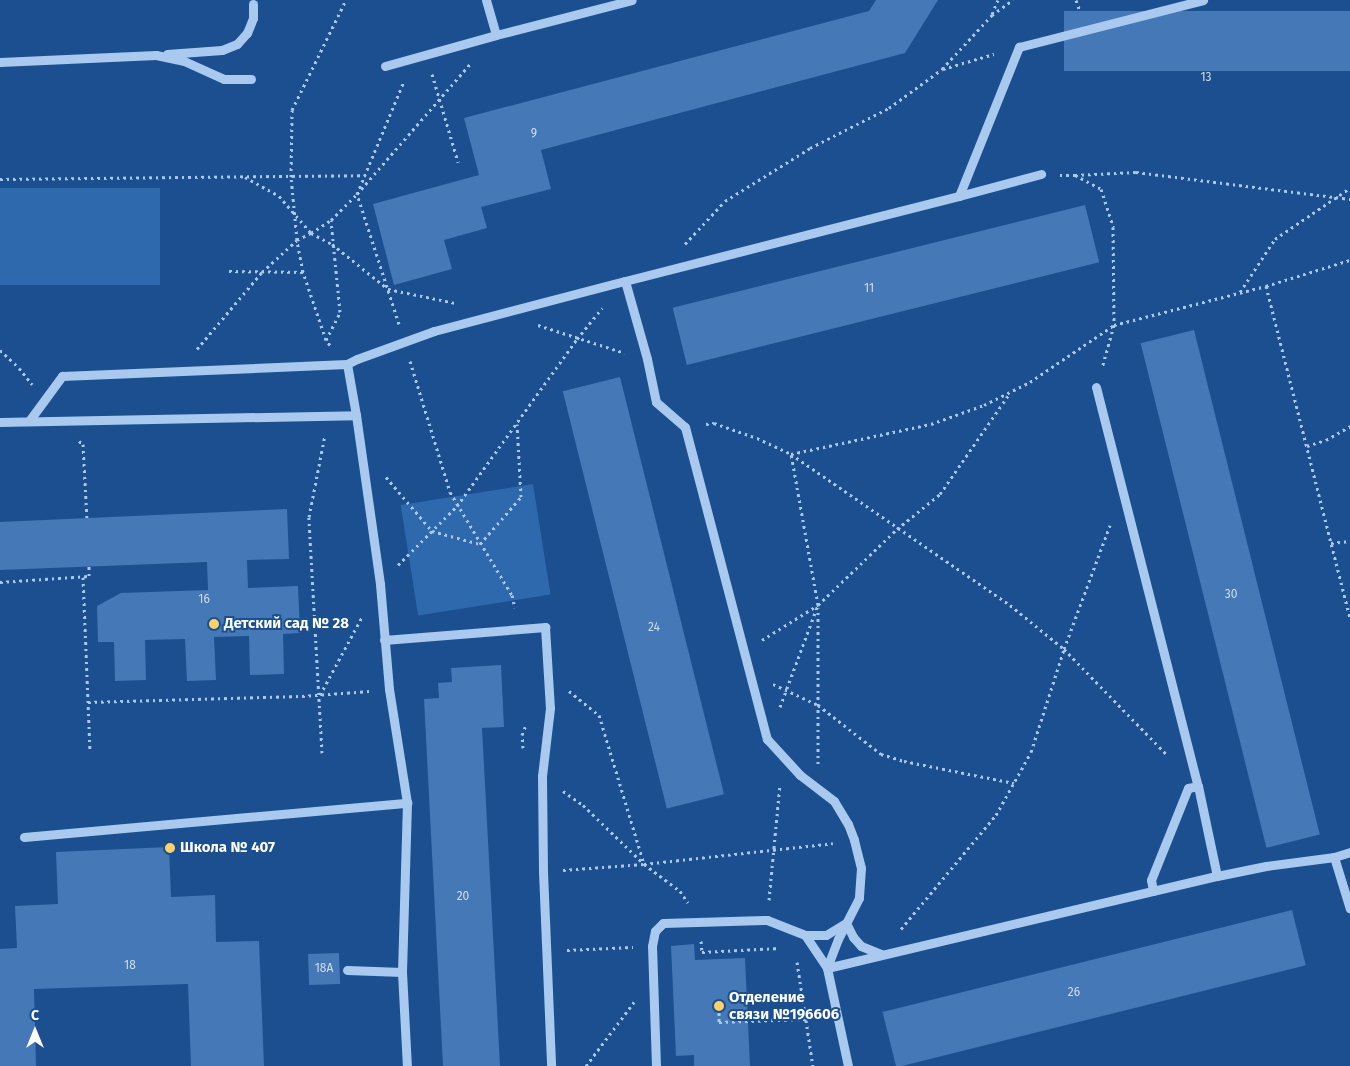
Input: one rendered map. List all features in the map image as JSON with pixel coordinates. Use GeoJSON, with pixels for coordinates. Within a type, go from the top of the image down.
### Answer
{"type":"FeatureCollection","features":[{"type":"Feature","properties":{"kind":"lane"},"geometry":{"type":"LineString","coordinates":[[486,0],[496,35]]}},
{"type":"Feature","properties":{"kind":"lane"},"geometry":{"type":"LineString","coordinates":[[385,66],[632,0]]}},
{"type":"Feature","properties":{"kind":"lane"},"geometry":{"type":"LineString","coordinates":[[959,196],[1019,47],[1203,0]]}},
{"type":"Feature","properties":{"kind":"lane"},"geometry":{"type":"LineString","coordinates":[[0,62],[222,50],[237,44],[248,33],[253,18],[253,4]]}},
{"type":"Feature","properties":{"kind":"lane"},"geometry":{"type":"LineString","coordinates":[[156,55],[184,61],[224,79],[251,79]]}},
{"type":"Feature","properties":{"kind":"lane"},"geometry":{"type":"LineString","coordinates":[[29,421],[62,376],[347,364],[434,331],[1041,174]]}},
{"type":"Feature","properties":{"kind":"lane"},"geometry":{"type":"LineString","coordinates":[[624,281],[647,359],[656,402],[685,427],[767,739],[800,775],[834,801],[848,824],[861,868],[859,898],[846,923],[828,968]]}},
{"type":"Feature","properties":{"kind":"lane"},"geometry":{"type":"LineString","coordinates":[[347,364],[380,584],[389,689],[407,803],[402,972],[408,1066]]}},
{"type":"Feature","properties":{"kind":"lane"},"geometry":{"type":"LineString","coordinates":[[1096,388],[1198,786],[1217,876]]}},
{"type":"Feature","properties":{"kind":"lane"},"geometry":{"type":"LineString","coordinates":[[0,422],[356,415]]}},
{"type":"Feature","properties":{"kind":"lane"},"geometry":{"type":"LineString","coordinates":[[384,640],[545,627],[550,708],[542,776],[551,1066]]}},
{"type":"Feature","properties":{"kind":"lane"},"geometry":{"type":"LineString","coordinates":[[1153,891],[1151,880],[1188,788],[1198,786]]}},
{"type":"Feature","properties":{"kind":"lane"},"geometry":{"type":"LineString","coordinates":[[24,837],[407,803]]}},
{"type":"Feature","properties":{"kind":"lane"},"geometry":{"type":"LineString","coordinates":[[828,968],[1217,876],[1266,866],[1334,857],[1350,852]]}},
{"type":"Feature","properties":{"kind":"lane"},"geometry":{"type":"LineString","coordinates":[[1334,857],[1350,909]]}},
{"type":"Feature","properties":{"kind":"lane"},"geometry":{"type":"LineString","coordinates":[[656,1066],[652,946],[655,931],[663,923],[767,920],[805,935],[826,935],[846,923]]}},
{"type":"Feature","properties":{"kind":"lane"},"geometry":{"type":"LineString","coordinates":[[846,923],[853,937],[861,946],[881,954]]}},
{"type":"Feature","properties":{"kind":"lane"},"geometry":{"type":"LineString","coordinates":[[805,935],[828,968],[848,1066]]}},
{"type":"Feature","properties":{"kind":"lane"},"geometry":{"type":"LineString","coordinates":[[347,970],[402,972]]}},
{"type":"Feature","properties":{"kind":"path"},"geometry":{"type":"LineString","coordinates":[[346,0],[292,110],[291,178],[297,240],[303,272],[326,340],[347,364]]}},
{"type":"Feature","properties":{"kind":"path"},"geometry":{"type":"LineString","coordinates":[[992,15],[998,0]]}},
{"type":"Feature","properties":{"kind":"path"},"geometry":{"type":"LineString","coordinates":[[660,272],[725,201],[810,148],[889,108],[942,69],[992,15],[1013,0]]}},
{"type":"Feature","properties":{"kind":"path"},"geometry":{"type":"LineString","coordinates":[[942,69],[1019,47]]}},
{"type":"Feature","properties":{"kind":"path"},"geometry":{"type":"LineString","coordinates":[[426,54],[458,162]]}},
{"type":"Feature","properties":{"kind":"path"},"geometry":{"type":"LineString","coordinates":[[413,58],[357,194],[450,492],[512,595],[519,628]]}},
{"type":"Feature","properties":{"kind":"path"},"geometry":{"type":"LineString","coordinates":[[178,372],[262,272],[297,240],[331,220],[357,194],[471,63]]}},
{"type":"Feature","properties":{"kind":"path"},"geometry":{"type":"LineString","coordinates":[[1041,174],[1075,175],[1136,172],[1350,199]]}},
{"type":"Feature","properties":{"kind":"path"},"geometry":{"type":"LineString","coordinates":[[0,179],[291,178],[366,175]]}},
{"type":"Feature","properties":{"kind":"path"},"geometry":{"type":"LineString","coordinates":[[1075,175],[1101,189],[1113,227],[1114,325],[1096,388]]}},
{"type":"Feature","properties":{"kind":"path"},"geometry":{"type":"LineString","coordinates":[[245,178],[279,196],[296,218],[311,233],[332,244],[388,289],[465,305]]}},
{"type":"Feature","properties":{"kind":"path"},"geometry":{"type":"LineString","coordinates":[[1240,292],[1275,238],[1350,188]]}},
{"type":"Feature","properties":{"kind":"path"},"geometry":{"type":"LineString","coordinates":[[326,340],[340,312],[331,220]]}},
{"type":"Feature","properties":{"kind":"path"},"geometry":{"type":"LineString","coordinates":[[791,454],[931,424],[984,405],[1010,393],[1030,382],[1114,325],[1266,286],[1350,260]]}},
{"type":"Feature","properties":{"kind":"path"},"geometry":{"type":"LineString","coordinates":[[229,271],[303,272]]}},
{"type":"Feature","properties":{"kind":"path"},"geometry":{"type":"LineString","coordinates":[[320,695],[380,584],[457,506],[577,339],[624,281]]}},
{"type":"Feature","properties":{"kind":"path"},"geometry":{"type":"LineString","coordinates":[[1266,286],[1350,618]]}},
{"type":"Feature","properties":{"kind":"path"},"geometry":{"type":"LineString","coordinates":[[504,313],[577,339],[647,359]]}},
{"type":"Feature","properties":{"kind":"path"},"geometry":{"type":"LineString","coordinates":[[743,652],[818,605],[897,529],[940,494],[1010,393]]}},
{"type":"Feature","properties":{"kind":"path"},"geometry":{"type":"LineString","coordinates":[[322,753],[309,517],[328,416]]}},
{"type":"Feature","properties":{"kind":"path"},"geometry":{"type":"LineString","coordinates":[[60,420],[83,444],[86,520]]}},
{"type":"Feature","properties":{"kind":"path"},"geometry":{"type":"LineString","coordinates":[[480,544],[521,497],[517,423]]}},
{"type":"Feature","properties":{"kind":"path"},"geometry":{"type":"LineString","coordinates":[[685,427],[714,423],[757,438],[791,454],[897,529],[1010,605],[1064,649],[1171,758]]}},
{"type":"Feature","properties":{"kind":"path"},"geometry":{"type":"LineString","coordinates":[[1307,446],[1326,440],[1350,426]]}},
{"type":"Feature","properties":{"kind":"path"},"geometry":{"type":"LineString","coordinates":[[791,454],[818,605],[817,788]]}},
{"type":"Feature","properties":{"kind":"path"},"geometry":{"type":"LineString","coordinates":[[384,474],[432,531],[480,544]]}},
{"type":"Feature","properties":{"kind":"path"},"geometry":{"type":"LineString","coordinates":[[881,954],[996,815],[1032,752],[1064,649],[1123,492]]}},
{"type":"Feature","properties":{"kind":"path"},"geometry":{"type":"LineString","coordinates":[[1331,542],[1350,541]]}},
{"type":"Feature","properties":{"kind":"path"},"geometry":{"type":"LineString","coordinates":[[0,582],[89,576],[89,566]]}},
{"type":"Feature","properties":{"kind":"path"},"geometry":{"type":"LineString","coordinates":[[83,577],[90,749]]}},
{"type":"Feature","properties":{"kind":"path"},"geometry":{"type":"LineString","coordinates":[[767,739],[818,605]]}},
{"type":"Feature","properties":{"kind":"path"},"geometry":{"type":"LineString","coordinates":[[548,674],[599,715],[644,864]]}},
{"type":"Feature","properties":{"kind":"path"},"geometry":{"type":"LineString","coordinates":[[749,675],[786,689],[818,705],[881,754],[904,761],[1014,783]]}},
{"type":"Feature","properties":{"kind":"path"},"geometry":{"type":"LineString","coordinates":[[88,702],[320,695],[389,689]]}},
{"type":"Feature","properties":{"kind":"path"},"geometry":{"type":"LineString","coordinates":[[767,920],[781,790],[780,753]]}},
{"type":"Feature","properties":{"kind":"path"},"geometry":{"type":"LineString","coordinates":[[542,776],[583,805],[644,864],[680,891],[702,921]]}},
{"type":"Feature","properties":{"kind":"path"},"geometry":{"type":"LineString","coordinates":[[701,934],[702,952],[785,948]]}},
{"type":"Feature","properties":{"kind":"path"},"geometry":{"type":"LineString","coordinates":[[546,952],[652,946]]}},
{"type":"Feature","properties":{"kind":"path"},"geometry":{"type":"LineString","coordinates":[[796,956],[813,1066]]}},
{"type":"Feature","properties":{"kind":"path"},"geometry":{"type":"LineString","coordinates":[[586,1066],[652,977]]}},
{"type":"Feature","properties":{"kind":"path"},"geometry":{"type":"LineString","coordinates":[[719,1006],[719,1022],[806,1019]]}},
{"type":"Feature","properties":{"kind":"shaded area"},"geometry":{"type":"Polygon","coordinates":[[[0,188],[160,188],[160,285],[0,285],[0,188]]]}},
{"type":"Feature","properties":{"kind":"shaded area"},"geometry":{"type":"Polygon","coordinates":[[[533,484],[551,595],[418,616],[401,505],[533,484]]]}},
{"type":"Feature","properties":{"kind":"building"},"geometry":{"type":"Polygon","coordinates":[[[876,0],[938,0],[905,53],[541,150],[551,189],[481,207],[487,228],[444,240],[452,269],[394,285],[373,204],[479,175],[464,118],[869,11],[876,0]]]}},
{"type":"Feature","properties":{"kind":"building"},"geometry":{"type":"Polygon","coordinates":[[[1064,11],[1350,11],[1350,71],[1064,71],[1064,11]]]}},
{"type":"Feature","properties":{"kind":"building"},"geometry":{"type":"Polygon","coordinates":[[[1085,205],[1099,262],[687,365],[673,308],[1085,205]]]}},
{"type":"Feature","properties":{"kind":"building"},"geometry":{"type":"Polygon","coordinates":[[[1194,330],[1320,835],[1266,848],[1141,343],[1194,330]]]}},
{"type":"Feature","properties":{"kind":"building"},"geometry":{"type":"Polygon","coordinates":[[[620,377],[724,794],[667,809],[563,391],[620,377]]]}},
{"type":"Feature","properties":{"kind":"building"},"geometry":{"type":"Polygon","coordinates":[[[287,509],[289,559],[247,560],[248,588],[298,586],[300,633],[283,634],[284,674],[250,675],[249,636],[214,637],[216,680],[187,681],[185,639],[145,640],[146,680],[115,681],[114,642],[98,642],[97,606],[121,593],[208,590],[207,562],[0,570],[0,522],[287,509]]]}},
{"type":"Feature","properties":{"kind":"building"},"geometry":{"type":"Polygon","coordinates":[[[501,665],[504,727],[482,728],[500,1066],[443,1066],[424,699],[439,698],[438,683],[452,682],[451,668],[501,665]]]}},
{"type":"Feature","properties":{"kind":"building"},"geometry":{"type":"Polygon","coordinates":[[[169,847],[171,897],[215,895],[216,942],[259,941],[264,1066],[191,1066],[188,984],[34,989],[36,1066],[0,1066],[0,949],[17,948],[15,906],[58,904],[56,852],[169,847]]]}},
{"type":"Feature","properties":{"kind":"building"},"geometry":{"type":"Polygon","coordinates":[[[1292,910],[1306,965],[902,1066],[896,1066],[883,1012],[1292,910]]]}},
{"type":"Feature","properties":{"kind":"building"},"geometry":{"type":"Polygon","coordinates":[[[694,944],[695,960],[745,958],[750,1066],[694,1066],[694,1055],[676,1056],[671,946],[694,944]]]}},
{"type":"Feature","properties":{"kind":"building"},"geometry":{"type":"Polygon","coordinates":[[[339,953],[340,984],[309,985],[308,954],[339,953]]]}},
{"type":"Feature","properties":{"kind":"place","name":"Детский сад № 28"},"geometry":{"type":"Point","coordinates":[214,624]}},
{"type":"Feature","properties":{"kind":"place","name":"Школа № 407"},"geometry":{"type":"Point","coordinates":[170,848]}},
{"type":"Feature","properties":{"kind":"place","name":"Отделение связи №196606"},"geometry":{"type":"Point","coordinates":[719,1006]}}]}
